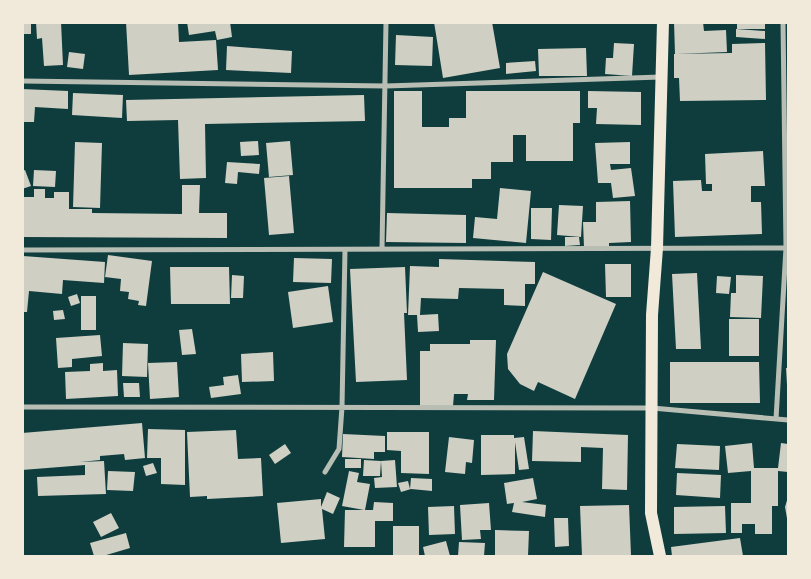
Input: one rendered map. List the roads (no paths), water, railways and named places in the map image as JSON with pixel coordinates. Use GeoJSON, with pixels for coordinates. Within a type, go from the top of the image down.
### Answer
{"type":"FeatureCollection","features":[{"type":"Feature","properties":{"kind":"main road"},"geometry":{"type":"LineString","coordinates":[[660,556],[651,513],[652,315],[657,248],[663,22]]}},
{"type":"Feature","properties":{"kind":"street"},"geometry":{"type":"LineString","coordinates":[[382,248],[386,22]]}},
{"type":"Feature","properties":{"kind":"street"},"geometry":{"type":"LineString","coordinates":[[776,419],[787,248],[783,22]]}},
{"type":"Feature","properties":{"kind":"street"},"geometry":{"type":"LineString","coordinates":[[22,81],[386,86],[661,77]]}},
{"type":"Feature","properties":{"kind":"street"},"geometry":{"type":"LineString","coordinates":[[22,250],[787,248]]}},
{"type":"Feature","properties":{"kind":"street"},"geometry":{"type":"LineString","coordinates":[[325,472],[339,449],[342,408],[346,250]]}},
{"type":"Feature","properties":{"kind":"street"},"geometry":{"type":"LineString","coordinates":[[22,407],[652,408],[788,420]]}}]}
